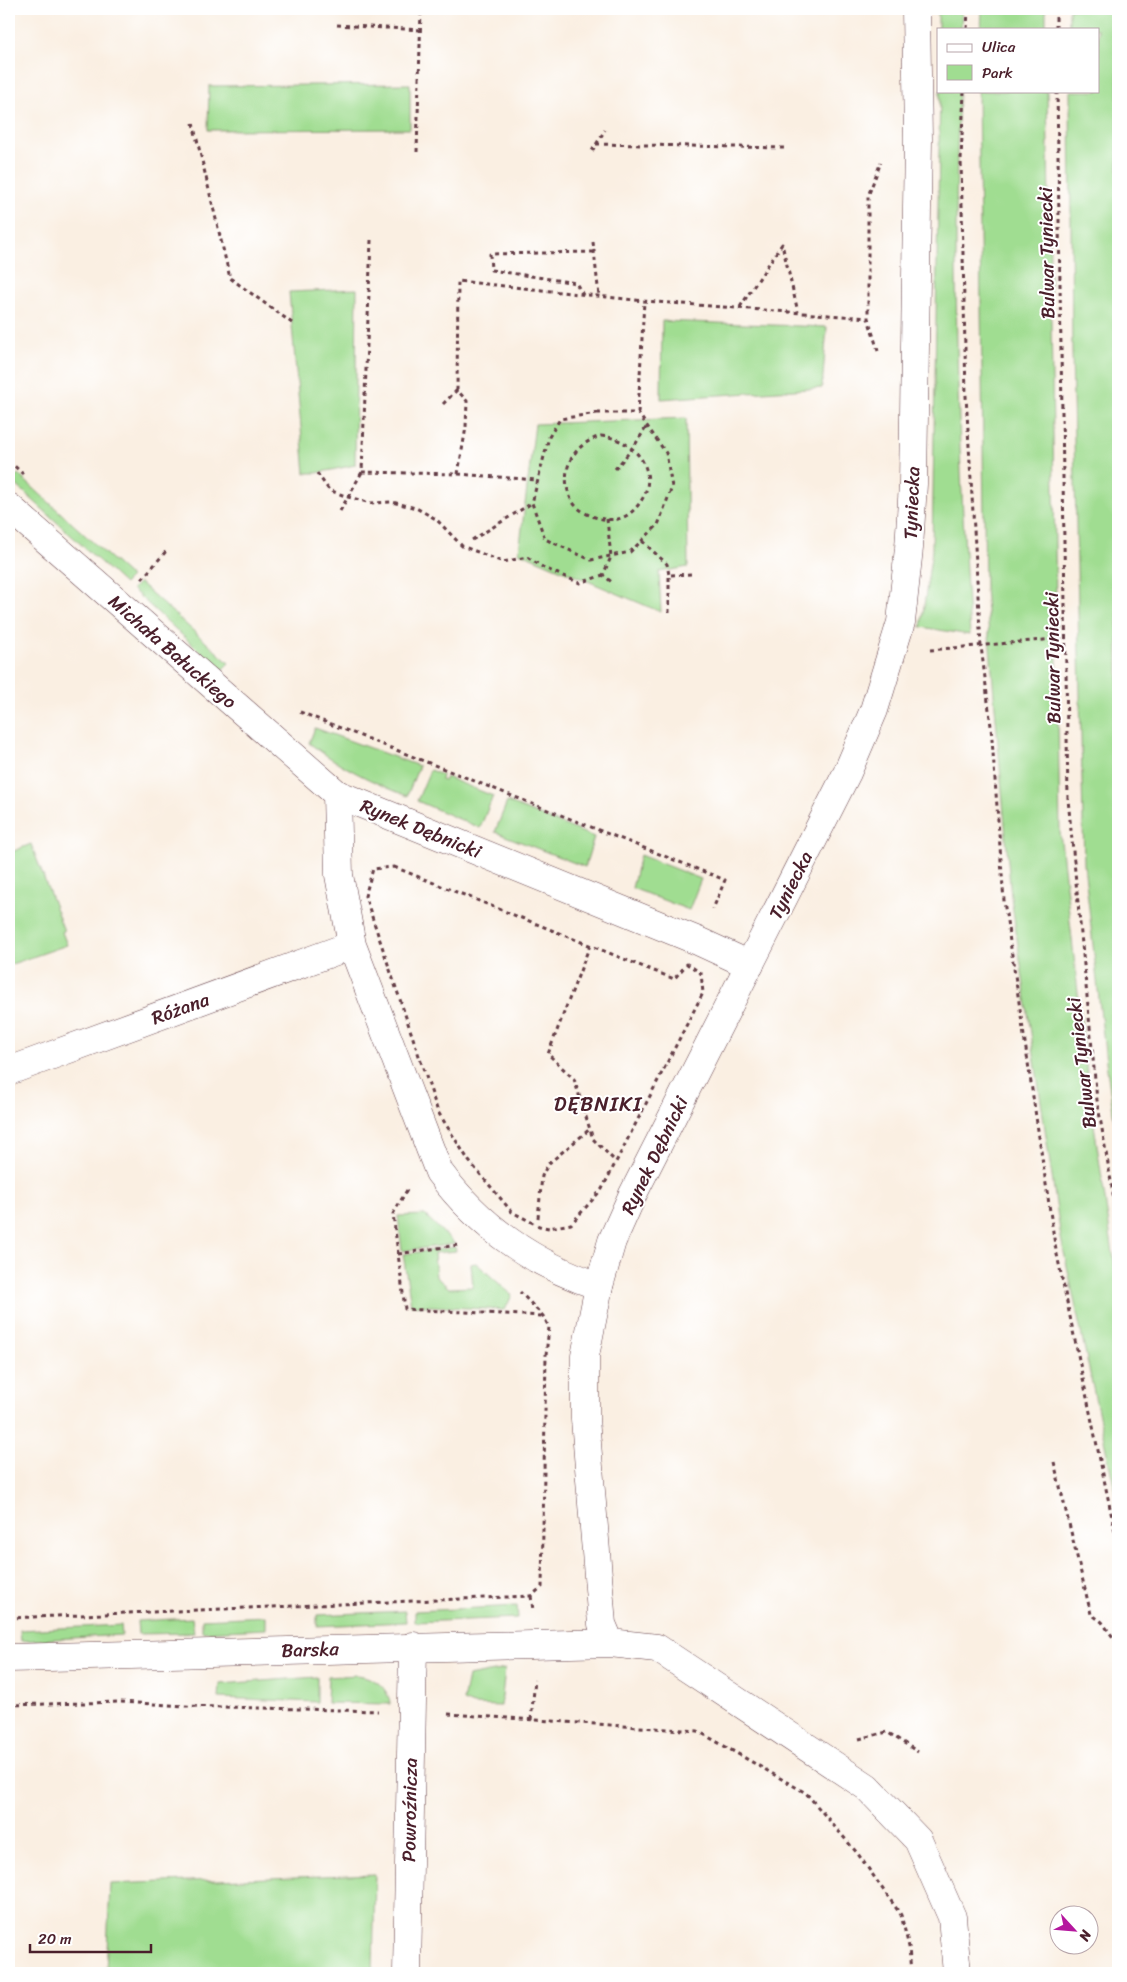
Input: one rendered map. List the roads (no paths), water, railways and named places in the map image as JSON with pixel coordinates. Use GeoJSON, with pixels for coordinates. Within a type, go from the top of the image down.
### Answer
{"type":"FeatureCollection","features":[{"type":"Feature","properties":{"kind":"street","name":"Tyniecka"},"geometry":{"type":"LineString","coordinates":[[750,965],[848,773],[874,710],[901,622],[909,548],[913,484],[918,139],[916,9]]}},
{"type":"Feature","properties":{"kind":"street","name":"Michała Bałuckiego"},"geometry":{"type":"LineString","coordinates":[[9,507],[337,794]]}},
{"type":"Feature","properties":{"kind":"street","name":"Rynek Dębnicki"},"geometry":{"type":"LineString","coordinates":[[337,794],[698,941],[750,965],[633,1194],[612,1241],[599,1286],[565,1274],[533,1258],[480,1219],[458,1198],[439,1172],[352,945],[339,875],[337,794]]}},
{"type":"Feature","properties":{"kind":"street","name":"Różana"},"geometry":{"type":"LineString","coordinates":[[9,1071],[352,945]]}},
{"type":"Feature","properties":{"kind":"street"},"geometry":{"type":"LineString","coordinates":[[599,1286],[586,1356],[585,1419],[602,1624],[610,1642]]}},
{"type":"Feature","properties":{"kind":"street","name":"Barska"},"geometry":{"type":"LineString","coordinates":[[9,1658],[610,1642],[657,1648],[867,1787],[918,1840],[952,1917],[956,1973]]}},
{"type":"Feature","properties":{"kind":"street","name":"Powroźnicza"},"geometry":{"type":"LineString","coordinates":[[407,1973],[413,1646]]}},
{"type":"Feature","properties":{"kind":"district","name":"DĘBNIKI"},"geometry":{"type":"Point","coordinates":[598,1104]}}]}
